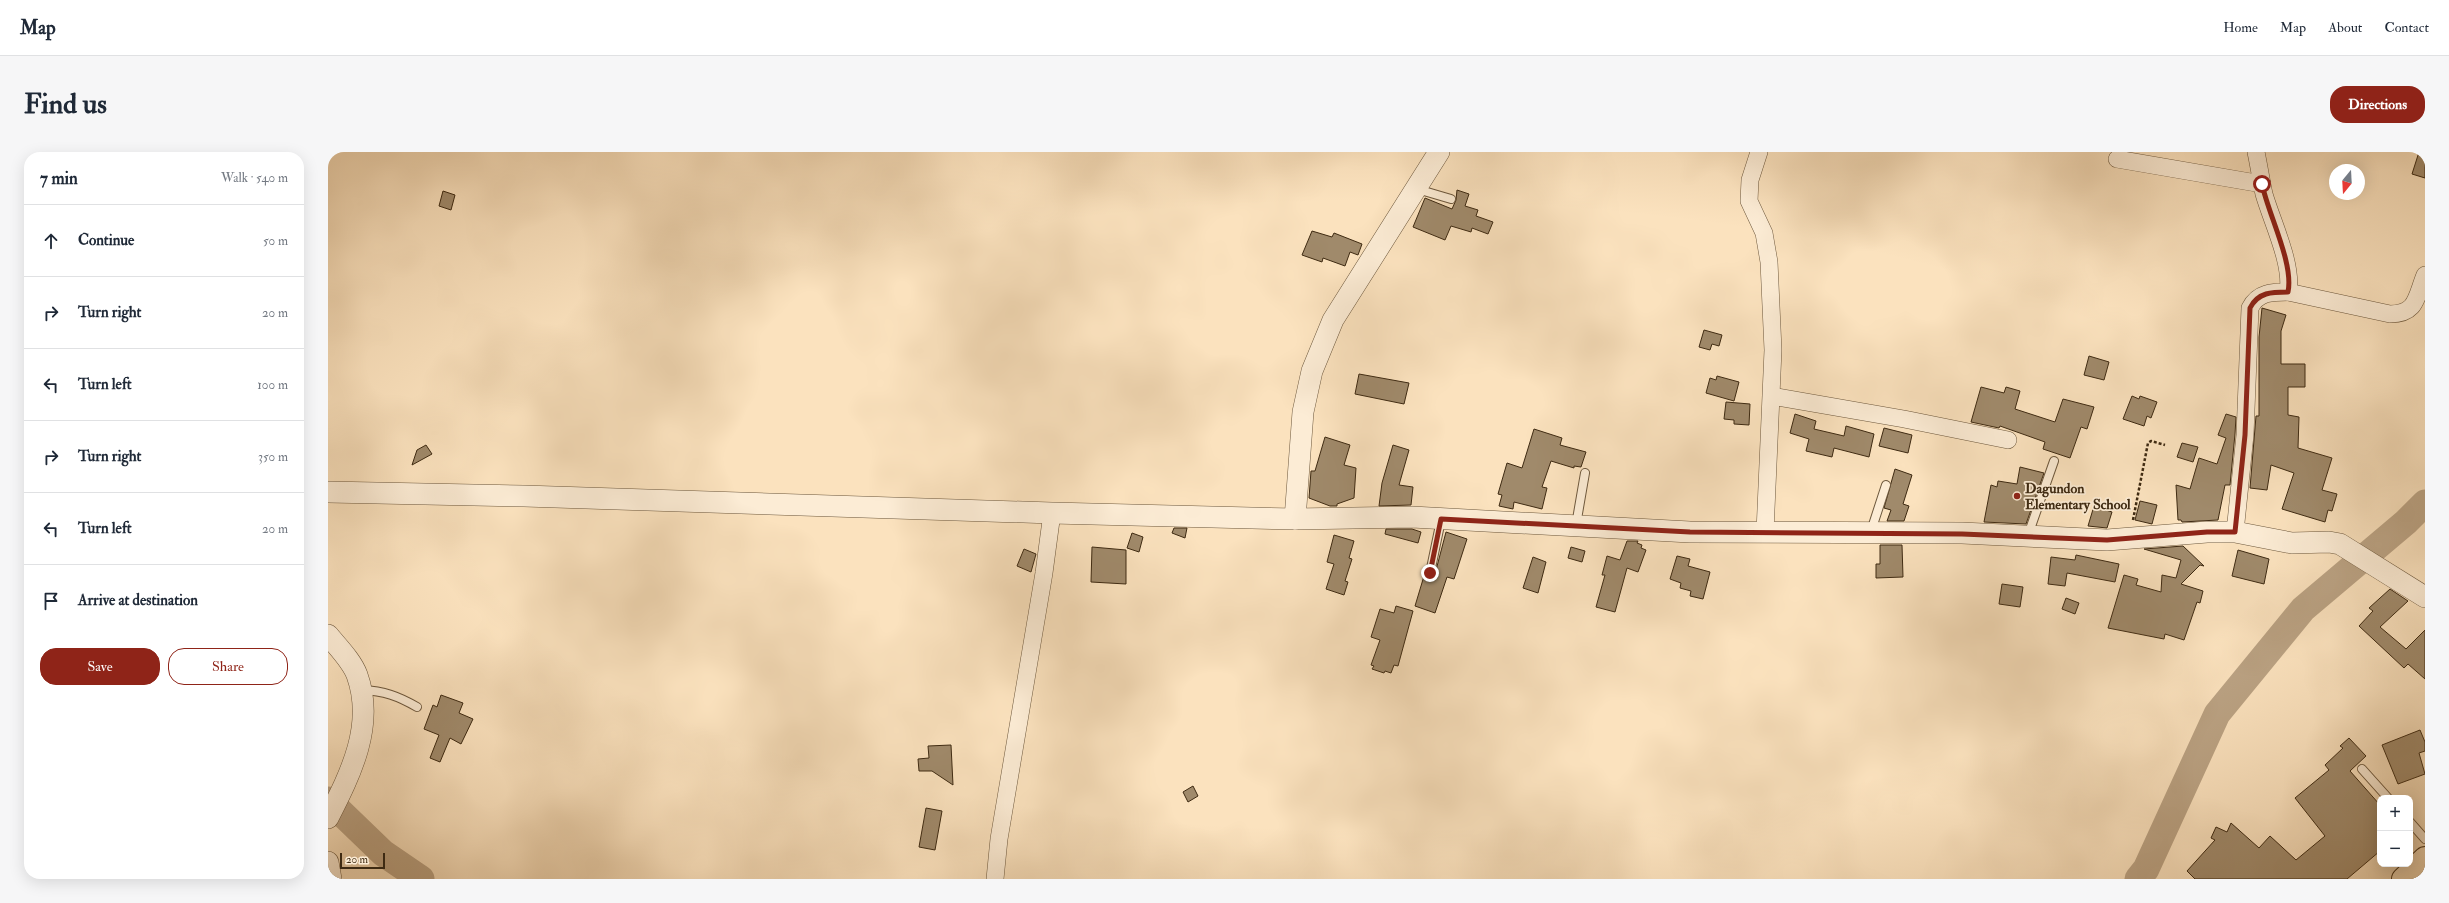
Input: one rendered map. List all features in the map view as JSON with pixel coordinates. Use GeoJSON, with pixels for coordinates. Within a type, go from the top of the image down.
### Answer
{"type":"FeatureCollection","features":[{"type":"Feature","properties":{"kind":"highway"},"geometry":{"type":"LineString","coordinates":[[2404,879],[2425,858]]}},
{"type":"Feature","properties":{"kind":"street"},"geometry":{"type":"LineString","coordinates":[[1295,519],[1303,412],[1312,371],[1333,320],[1439,152]]}},
{"type":"Feature","properties":{"kind":"street"},"geometry":{"type":"LineString","coordinates":[[1759,152],[1750,180],[1749,200],[1764,233],[1769,262],[1773,350],[1765,532]]}},
{"type":"Feature","properties":{"kind":"street"},"geometry":{"type":"LineString","coordinates":[[2256,152],[2262,184],[2289,277],[2288,292]]}},
{"type":"Feature","properties":{"kind":"street"},"geometry":{"type":"LineString","coordinates":[[2117,159],[2262,184]]}},
{"type":"Feature","properties":{"kind":"street"},"geometry":{"type":"LineString","coordinates":[[2235,532],[2245,435],[2250,308],[2260,296],[2270,292],[2288,292],[2390,314],[2403,314],[2410,310],[2425,275]]}},
{"type":"Feature","properties":{"kind":"street"},"geometry":{"type":"LineString","coordinates":[[1772,396],[1904,419],[2008,440]]}},
{"type":"Feature","properties":{"kind":"street"},"geometry":{"type":"LineString","coordinates":[[328,492],[531,496],[1052,513],[1295,519],[1352,516],[1441,519],[1690,532],[1871,532],[2107,540],[2207,532],[2235,532],[2292,544],[2329,542],[2340,544],[2425,597]]}},
{"type":"Feature","properties":{"kind":"street"},"geometry":{"type":"LineString","coordinates":[[995,879],[999,839],[1042,588],[1052,513]]}},
{"type":"Feature","properties":{"kind":"street"},"geometry":{"type":"LineString","coordinates":[[328,635],[356,673],[361,690],[363,720],[360,745],[344,786],[328,818]]}},
{"type":"Feature","properties":{"kind":"street"},"geometry":{"type":"LineString","coordinates":[[328,862],[331,879]]}},
{"type":"Feature","properties":{"kind":"lane"},"geometry":{"type":"LineString","coordinates":[[1415,188],[1451,199]]}},
{"type":"Feature","properties":{"kind":"lane"},"geometry":{"type":"LineString","coordinates":[[2027,538],[2054,461]]}},
{"type":"Feature","properties":{"kind":"lane"},"geometry":{"type":"LineString","coordinates":[[1575,526],[1585,473]]}},
{"type":"Feature","properties":{"kind":"lane"},"geometry":{"type":"LineString","coordinates":[[1871,532],[1886,485]]}},
{"type":"Feature","properties":{"kind":"lane"},"geometry":{"type":"LineString","coordinates":[[1430,573],[1441,519]]}},
{"type":"Feature","properties":{"kind":"lane"},"geometry":{"type":"LineString","coordinates":[[361,690],[384,691],[417,707]]}},
{"type":"Feature","properties":{"kind":"lane"},"geometry":{"type":"LineString","coordinates":[[2362,769],[2385,795]]}},
{"type":"Feature","properties":{"kind":"lane"},"geometry":{"type":"LineString","coordinates":[[2413,825],[2425,839]]}},
{"type":"Feature","properties":{"kind":"path"},"geometry":{"type":"LineString","coordinates":[[2130,539],[2148,443],[2151,440],[2165,445]]}},
{"type":"Feature","properties":{"kind":"building"},"geometry":{"type":"Polygon","coordinates":[[[2419,152],[2425,152],[2425,178],[2412,174],[2419,152]]]}},
{"type":"Feature","properties":{"kind":"building"},"geometry":{"type":"Polygon","coordinates":[[[1457,190],[1469,194],[1465,206],[1478,210],[1476,216],[1493,222],[1488,234],[1472,228],[1471,232],[1451,226],[1445,240],[1413,227],[1425,198],[1452,209],[1456,200],[1457,190]]]}},
{"type":"Feature","properties":{"kind":"building"},"geometry":{"type":"Polygon","coordinates":[[[443,191],[455,195],[451,210],[439,206],[443,191]]]}},
{"type":"Feature","properties":{"kind":"building"},"geometry":{"type":"Polygon","coordinates":[[[1312,231],[1332,237],[1334,233],[1362,244],[1358,255],[1350,252],[1345,266],[1323,258],[1322,262],[1302,255],[1312,231]]]}},
{"type":"Feature","properties":{"kind":"building"},"geometry":{"type":"Polygon","coordinates":[[[2262,308],[2286,315],[2281,331],[2281,364],[2305,364],[2305,387],[2288,387],[2288,415],[2299,417],[2298,448],[2332,458],[2322,490],[2337,494],[2332,511],[2328,510],[2325,522],[2282,509],[2294,473],[2271,465],[2267,490],[2250,488],[2256,416],[2259,416],[2259,337],[2262,308]]]}},
{"type":"Feature","properties":{"kind":"building"},"geometry":{"type":"Polygon","coordinates":[[[1704,330],[1722,335],[1719,346],[1712,344],[1710,350],[1699,347],[1704,330]]]}},
{"type":"Feature","properties":{"kind":"building"},"geometry":{"type":"Polygon","coordinates":[[[2089,356],[2109,362],[2104,380],[2084,375],[2089,356]]]}},
{"type":"Feature","properties":{"kind":"building"},"geometry":{"type":"Polygon","coordinates":[[[1359,374],[1409,383],[1404,404],[1355,394],[1359,374]]]}},
{"type":"Feature","properties":{"kind":"building"},"geometry":{"type":"Polygon","coordinates":[[[1717,376],[1739,382],[1734,401],[1706,393],[1710,378],[1716,380],[1717,376]]]}},
{"type":"Feature","properties":{"kind":"building"},"geometry":{"type":"Polygon","coordinates":[[[1981,387],[2004,393],[2006,387],[2020,391],[2015,409],[2055,422],[2063,399],[2094,407],[2087,429],[2081,427],[2070,458],[2043,449],[2045,442],[2000,426],[1999,428],[1971,422],[1981,387]]]}},
{"type":"Feature","properties":{"kind":"building"},"geometry":{"type":"Polygon","coordinates":[[[2132,396],[2139,399],[2140,396],[2157,402],[2151,418],[2147,416],[2144,426],[2123,419],[2132,396]]]}},
{"type":"Feature","properties":{"kind":"building"},"geometry":{"type":"Polygon","coordinates":[[[1726,402],[1750,404],[1749,425],[1734,424],[1734,420],[1724,419],[1726,402]]]}},
{"type":"Feature","properties":{"kind":"building"},"geometry":{"type":"Polygon","coordinates":[[[1795,414],[1816,421],[1814,429],[1844,436],[1846,426],[1874,434],[1869,457],[1834,448],[1832,457],[1806,451],[1809,439],[1790,433],[1795,414]]]}},
{"type":"Feature","properties":{"kind":"building"},"geometry":{"type":"Polygon","coordinates":[[[2226,414],[2236,417],[2235,434],[2230,485],[2225,485],[2218,520],[2182,522],[2181,520],[2178,520],[2176,485],[2190,489],[2199,458],[2217,464],[2226,438],[2218,435],[2226,414]]]}},
{"type":"Feature","properties":{"kind":"building"},"geometry":{"type":"Polygon","coordinates":[[[1884,428],[1912,435],[1908,453],[1879,446],[1884,428]]]}},
{"type":"Feature","properties":{"kind":"building"},"geometry":{"type":"Polygon","coordinates":[[[1534,429],[1562,438],[1560,445],[1586,452],[1581,467],[1574,466],[1574,468],[1551,461],[1542,487],[1547,488],[1542,509],[1514,502],[1513,509],[1499,506],[1502,495],[1498,494],[1507,463],[1522,468],[1534,429]]]}},
{"type":"Feature","properties":{"kind":"building"},"geometry":{"type":"Polygon","coordinates":[[[1325,437],[1350,445],[1344,465],[1356,468],[1354,498],[1337,504],[1337,506],[1330,506],[1309,498],[1311,471],[1315,471],[1325,437]]]}},
{"type":"Feature","properties":{"kind":"building"},"geometry":{"type":"Polygon","coordinates":[[[2182,443],[2198,447],[2193,462],[2177,457],[2182,443]]]}},
{"type":"Feature","properties":{"kind":"building"},"geometry":{"type":"Polygon","coordinates":[[[426,445],[432,454],[412,465],[417,450],[426,445]]]}},
{"type":"Feature","properties":{"kind":"building"},"geometry":{"type":"Polygon","coordinates":[[[1393,445],[1409,450],[1399,485],[1413,487],[1411,505],[1379,506],[1382,483],[1393,445]]]}},
{"type":"Feature","properties":{"kind":"building"},"geometry":{"type":"Polygon","coordinates":[[[2020,467],[2044,473],[2026,524],[1984,522],[1991,485],[1997,487],[1998,481],[2017,484],[2020,467]]]}},
{"type":"Feature","properties":{"kind":"building"},"geometry":{"type":"Polygon","coordinates":[[[1895,469],[1912,475],[1903,504],[1909,506],[1904,521],[1887,521],[1891,510],[1884,508],[1895,469]]]}},
{"type":"Feature","properties":{"kind":"building"},"geometry":{"type":"Polygon","coordinates":[[[2140,501],[2157,505],[2152,524],[2135,520],[2140,501]]]}},
{"type":"Feature","properties":{"kind":"building"},"geometry":{"type":"Polygon","coordinates":[[[2094,506],[2112,512],[2107,528],[2088,526],[2094,506]]]}},
{"type":"Feature","properties":{"kind":"building"},"geometry":{"type":"Polygon","coordinates":[[[1174,528],[1187,528],[1185,538],[1172,533],[1174,528]]]}},
{"type":"Feature","properties":{"kind":"building"},"geometry":{"type":"Polygon","coordinates":[[[1386,529],[1412,529],[1421,532],[1418,543],[1385,534],[1386,529]]]}},
{"type":"Feature","properties":{"kind":"building"},"geometry":{"type":"Polygon","coordinates":[[[1446,532],[1467,539],[1454,579],[1447,577],[1435,613],[1415,606],[1424,576],[1431,578],[1435,574],[1446,532]]]}},
{"type":"Feature","properties":{"kind":"building"},"geometry":{"type":"Polygon","coordinates":[[[1132,533],[1143,537],[1139,552],[1127,548],[1132,533]]]}},
{"type":"Feature","properties":{"kind":"building"},"geometry":{"type":"Polygon","coordinates":[[[1334,535],[1354,541],[1349,558],[1352,559],[1345,581],[1348,582],[1344,595],[1326,589],[1334,564],[1327,562],[1334,535]]]}},
{"type":"Feature","properties":{"kind":"building"},"geometry":{"type":"Polygon","coordinates":[[[1627,541],[1638,541],[1637,543],[1642,545],[1641,548],[1646,550],[1638,572],[1627,568],[1615,612],[1596,607],[1605,575],[1602,575],[1607,556],[1620,560],[1627,541]]]}},
{"type":"Feature","properties":{"kind":"building"},"geometry":{"type":"Polygon","coordinates":[[[1880,545],[1902,545],[1903,577],[1876,578],[1876,564],[1880,564],[1880,545]]]}},
{"type":"Feature","properties":{"kind":"building"},"geometry":{"type":"Polygon","coordinates":[[[2183,546],[2204,566],[2200,565],[2181,584],[2203,591],[2200,603],[2197,602],[2184,640],[2165,634],[2164,639],[2108,628],[2124,575],[2138,579],[2136,585],[2161,592],[2162,575],[2176,578],[2181,560],[2144,549],[2183,546]]]}},
{"type":"Feature","properties":{"kind":"building"},"geometry":{"type":"Polygon","coordinates":[[[1092,547],[1126,550],[1126,584],[1091,582],[1092,547]]]}},
{"type":"Feature","properties":{"kind":"building"},"geometry":{"type":"Polygon","coordinates":[[[1571,547],[1585,551],[1582,562],[1568,558],[1571,547]]]}},
{"type":"Feature","properties":{"kind":"building"},"geometry":{"type":"Polygon","coordinates":[[[1024,549],[1036,554],[1031,572],[1017,566],[1024,549]]]}},
{"type":"Feature","properties":{"kind":"building"},"geometry":{"type":"Polygon","coordinates":[[[2238,550],[2269,559],[2264,584],[2232,576],[2238,550]]]}},
{"type":"Feature","properties":{"kind":"building"},"geometry":{"type":"Polygon","coordinates":[[[2076,555],[2119,564],[2115,582],[2067,573],[2065,586],[2048,584],[2051,557],[2075,560],[2076,555]]]}},
{"type":"Feature","properties":{"kind":"building"},"geometry":{"type":"Polygon","coordinates":[[[1677,556],[1690,559],[1688,566],[1710,572],[1703,599],[1690,596],[1691,591],[1680,588],[1681,583],[1670,579],[1677,556]]]}},
{"type":"Feature","properties":{"kind":"building"},"geometry":{"type":"Polygon","coordinates":[[[1533,557],[1546,562],[1538,593],[1523,588],[1533,557]]]}},
{"type":"Feature","properties":{"kind":"building"},"geometry":{"type":"Polygon","coordinates":[[[2002,584],[2023,587],[2020,607],[1999,604],[2002,584]]]}},
{"type":"Feature","properties":{"kind":"building"},"geometry":{"type":"Polygon","coordinates":[[[2390,589],[2408,601],[2380,627],[2406,649],[2425,630],[2425,679],[2408,664],[2404,668],[2359,626],[2373,611],[2369,608],[2390,589]]]}},
{"type":"Feature","properties":{"kind":"building"},"geometry":{"type":"Polygon","coordinates":[[[2066,598],[2079,603],[2075,614],[2062,609],[2066,598]]]}},
{"type":"Feature","properties":{"kind":"building"},"geometry":{"type":"Polygon","coordinates":[[[1396,606],[1413,611],[1398,666],[1394,665],[1391,673],[1385,671],[1384,673],[1372,669],[1374,666],[1371,665],[1380,640],[1371,637],[1380,609],[1394,613],[1396,606]]]}},
{"type":"Feature","properties":{"kind":"building"},"geometry":{"type":"Polygon","coordinates":[[[441,695],[463,703],[459,713],[473,719],[461,744],[450,738],[440,762],[430,758],[439,735],[424,729],[433,705],[437,707],[441,695]]]}},
{"type":"Feature","properties":{"kind":"building"},"geometry":{"type":"Polygon","coordinates":[[[2420,730],[2425,742],[2425,751],[2419,753],[2425,774],[2398,784],[2382,745],[2420,730]]]}},
{"type":"Feature","properties":{"kind":"building"},"geometry":{"type":"Polygon","coordinates":[[[2349,738],[2366,756],[2350,771],[2377,802],[2377,854],[2347,879],[2195,879],[2187,871],[2215,840],[2211,838],[2216,827],[2227,832],[2231,823],[2259,848],[2270,836],[2296,860],[2325,836],[2295,798],[2329,770],[2325,765],[2343,748],[2340,746],[2349,738]]]}},
{"type":"Feature","properties":{"kind":"building"},"geometry":{"type":"Polygon","coordinates":[[[951,745],[953,785],[932,771],[919,771],[918,759],[929,758],[928,746],[951,745]]]}},
{"type":"Feature","properties":{"kind":"building"},"geometry":{"type":"Polygon","coordinates":[[[1193,786],[1198,796],[1188,802],[1183,792],[1193,786]]]}},
{"type":"Feature","properties":{"kind":"building"},"geometry":{"type":"Polygon","coordinates":[[[926,808],[942,811],[935,850],[919,847],[926,808]]]}},
{"type":"Feature","properties":{"kind":"waterway"},"geometry":{"type":"LineString","coordinates":[[2138,879],[2146,869],[2217,714],[2303,609],[2406,522],[2425,503]]}},
{"type":"Feature","properties":{"kind":"waterway"},"geometry":{"type":"LineString","coordinates":[[328,800],[383,853],[421,879]]}},
{"type":"Feature","properties":{"kind":"place","name":"Dagundon Elementary School"},"geometry":{"type":"Point","coordinates":[2017,496]}},
{"type":"Feature","properties":{"kind":"route"},"geometry":{"type":"LineString","coordinates":[[1430,573],[1441,519],[1690,532],[1844,531],[2107,540],[2207,532],[2235,532],[2245,435],[2250,308],[2260,296],[2270,292],[2288,292],[2289,286],[2289,277],[2285,260],[2262,184]]}}]}
